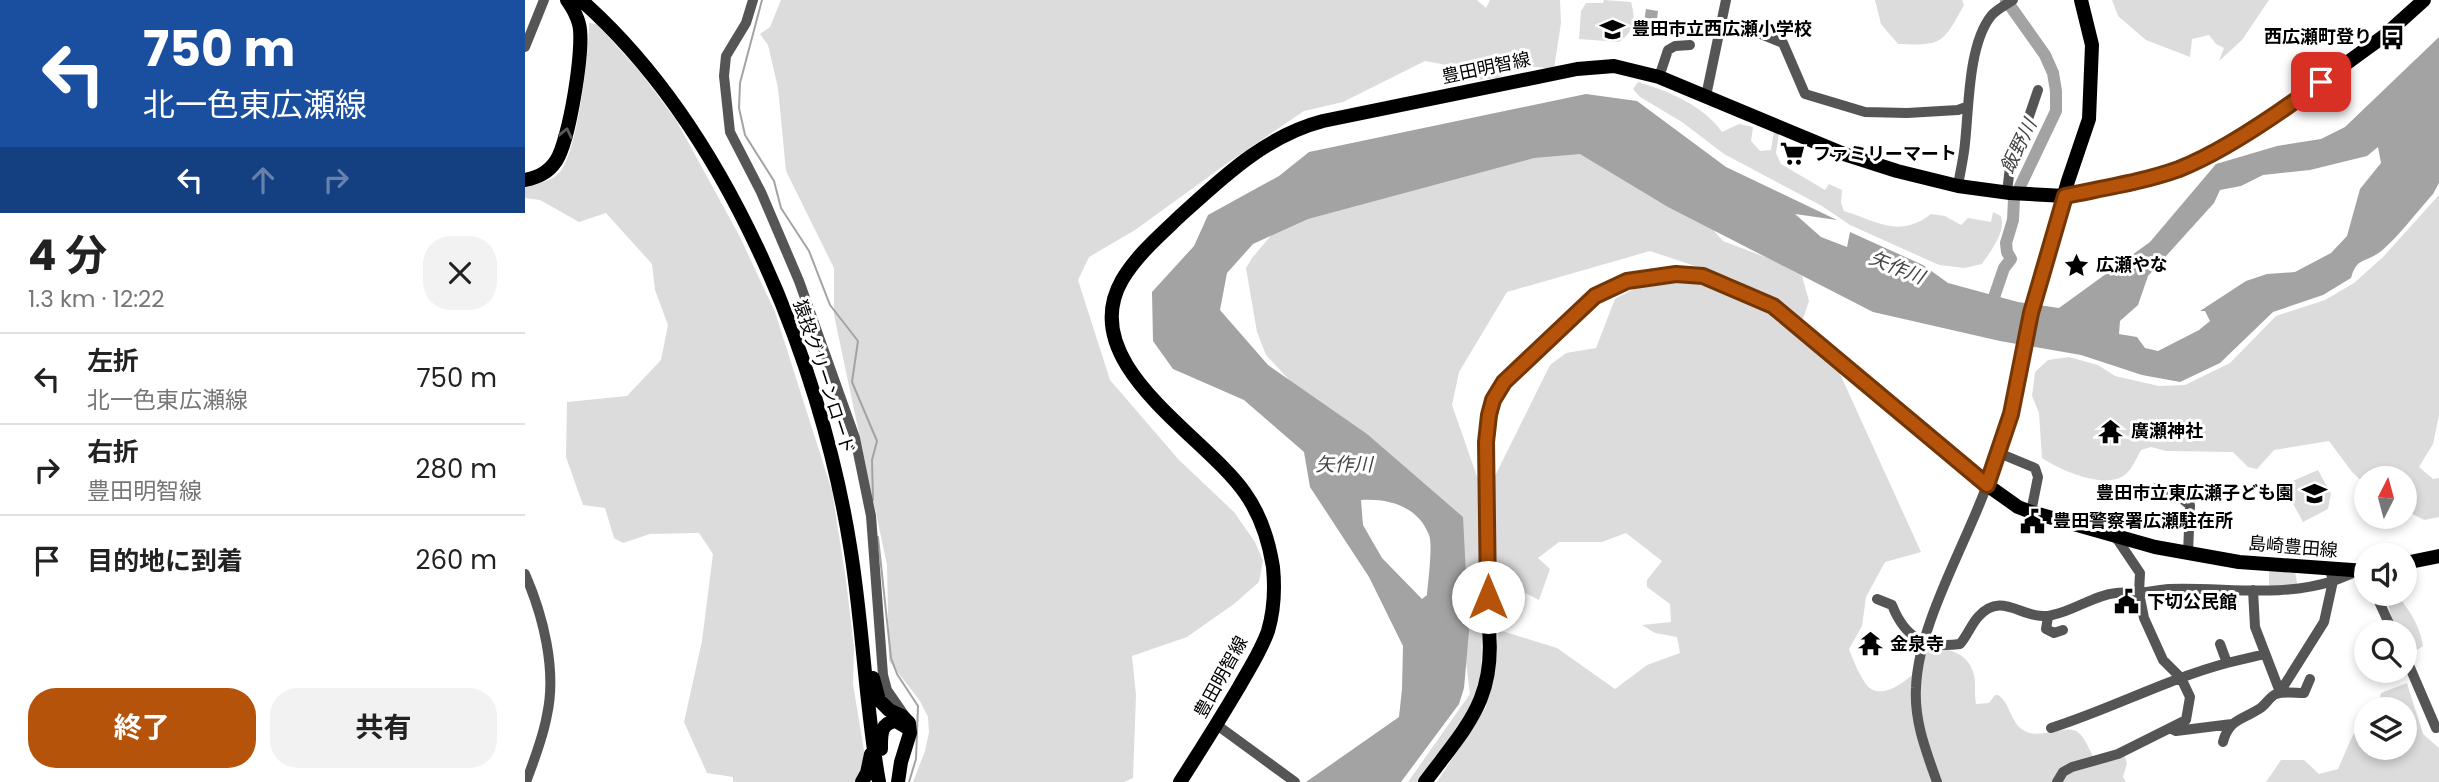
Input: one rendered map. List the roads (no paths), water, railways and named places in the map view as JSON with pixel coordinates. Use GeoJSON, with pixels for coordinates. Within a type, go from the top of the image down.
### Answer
{"type":"FeatureCollection","features":[{"type":"Feature","properties":{"kind":"main road"},"geometry":{"type":"LineString","coordinates":[[525,180],[540,176],[550,169],[558,159],[565,140],[580,49],[579,25],[567,0]]}},
{"type":"Feature","properties":{"kind":"main road","name":"猿投グリーンロード"},"geometry":{"type":"LineString","coordinates":[[581,0],[641,61],[705,152],[744,222],[784,309],[808,377],[835,474],[850,542],[873,740],[882,782]]}},
{"type":"Feature","properties":{"kind":"main road"},"geometry":{"type":"LineString","coordinates":[[1987,485],[2011,414],[2039,281],[2089,119],[2092,45],[2081,0]]}},
{"type":"Feature","properties":{"kind":"main road","name":"豊田明智線"},"geometry":{"type":"LineString","coordinates":[[1180,782],[1217,725],[1255,659],[1269,628],[1274,588],[1268,542],[1245,492],[1230,473],[1129,372],[1115,342],[1112,321],[1114,299],[1121,281],[1157,238],[1252,154],[1291,131],[1323,121],[1577,69],[1614,66],[1659,77],[1844,154],[1897,171],[1958,186],[2065,196],[2155,176],[2181,168],[2215,151],[2300,97],[2384,36],[2424,0]]}},
{"type":"Feature","properties":{"kind":"main road","name":"島崎豊田線"},"geometry":{"type":"LineString","coordinates":[[1425,782],[1473,718],[1487,682],[1490,638],[1486,442],[1493,400],[1504,382],[1595,296],[1627,281],[1676,274],[1703,276],[1773,306],[1987,485],[2018,507],[2115,536],[2188,553],[2332,575],[2354,573]]}},
{"type":"Feature","properties":{"kind":"main road"},"geometry":{"type":"LineString","coordinates":[[850,542],[862,594],[879,700],[889,710],[907,719],[910,728],[898,782]]}},
{"type":"Feature","properties":{"kind":"main road"},"geometry":{"type":"LineString","coordinates":[[2417,561],[2439,556]]}},
{"type":"Feature","properties":{"kind":"main road"},"geometry":{"type":"LineString","coordinates":[[882,782],[881,741],[884,726],[896,721],[903,724],[908,732],[907,743]]}},
{"type":"Feature","properties":{"kind":"main road"},"geometry":{"type":"LineString","coordinates":[[862,782],[869,768],[873,740]]}},
{"type":"Feature","properties":{"kind":"street"},"geometry":{"type":"LineString","coordinates":[[753,0],[746,23],[726,56],[724,76],[730,132],[761,192],[799,281],[855,438],[871,516],[883,675],[887,690],[907,719]]}},
{"type":"Feature","properties":{"kind":"street"},"geometry":{"type":"LineString","coordinates":[[1706,96],[1726,0]]}},
{"type":"Feature","properties":{"kind":"street"},"geometry":{"type":"LineString","coordinates":[[1958,186],[1965,146],[1966,107],[1972,68],[1983,29],[1993,13],[2013,0]]}},
{"type":"Feature","properties":{"kind":"street"},"geometry":{"type":"LineString","coordinates":[[525,47],[540,1]]}},
{"type":"Feature","properties":{"kind":"street"},"geometry":{"type":"LineString","coordinates":[[1722,26],[1756,32],[1783,43],[1805,94],[1865,112],[1907,113],[1958,110],[1966,107]]}},
{"type":"Feature","properties":{"kind":"street"},"geometry":{"type":"LineString","coordinates":[[1659,77],[1668,50],[1675,46],[1690,46]]}},
{"type":"Feature","properties":{"kind":"street"},"geometry":{"type":"LineString","coordinates":[[2008,192],[2011,159],[2038,90]]}},
{"type":"Feature","properties":{"kind":"street"},"geometry":{"type":"LineString","coordinates":[[1999,453],[2035,468],[2038,477],[2031,512]]}},
{"type":"Feature","properties":{"kind":"street"},"geometry":{"type":"LineString","coordinates":[[1937,782],[1920,736],[1916,688],[1919,659],[1924,640],[1987,485]]}},
{"type":"Feature","properties":{"kind":"street"},"geometry":{"type":"LineString","coordinates":[[2156,488],[2180,497],[2190,505],[2188,553]]}},
{"type":"Feature","properties":{"kind":"street"},"geometry":{"type":"LineString","coordinates":[[2057,782],[2071,766],[2117,754],[2170,729],[2186,720],[2189,708],[2190,697],[2181,678],[2164,660],[2144,618],[2139,593],[2140,573],[2115,536]]}},
{"type":"Feature","properties":{"kind":"street"},"geometry":{"type":"LineString","coordinates":[[525,573],[548,643],[549,672],[548,713],[526,782]]}},
{"type":"Feature","properties":{"kind":"street"},"geometry":{"type":"LineString","coordinates":[[1877,599],[1892,605],[1904,630],[1914,638],[1940,647],[1961,644],[1978,617],[1997,605],[2011,606],[2026,614],[2047,617],[2115,593],[2169,589],[2291,591],[2332,575]]}},
{"type":"Feature","properties":{"kind":"street"},"geometry":{"type":"LineString","coordinates":[[2280,692],[2324,622],[2332,575]]}},
{"type":"Feature","properties":{"kind":"street"},"geometry":{"type":"LineString","coordinates":[[2253,590],[2255,627],[2280,692]]}},
{"type":"Feature","properties":{"kind":"street"},"geometry":{"type":"LineString","coordinates":[[2047,617],[2046,629],[2054,633],[2063,630]]}},
{"type":"Feature","properties":{"kind":"street"},"geometry":{"type":"LineString","coordinates":[[2220,644],[2227,663]]}},
{"type":"Feature","properties":{"kind":"street"},"geometry":{"type":"LineString","coordinates":[[2052,728],[2164,687],[2181,678],[2265,653]]}},
{"type":"Feature","properties":{"kind":"street"},"geometry":{"type":"LineString","coordinates":[[2223,742],[2232,724],[2259,709],[2271,695],[2280,692],[2304,693],[2310,679]]}},
{"type":"Feature","properties":{"kind":"street"},"geometry":{"type":"LineString","coordinates":[[2417,683],[2436,728],[2439,727]]}},
{"type":"Feature","properties":{"kind":"street"},"geometry":{"type":"LineString","coordinates":[[2170,729],[2176,732],[2232,724]]}},
{"type":"Feature","properties":{"kind":"street"},"geometry":{"type":"LineString","coordinates":[[1217,725],[1295,782]]}},
{"type":"Feature","properties":{"kind":"water"},"geometry":{"type":"Polygon","coordinates":[[[1646,9],[1658,11],[1655,36],[1642,35],[1646,9]]]}},
{"type":"Feature","properties":{"kind":"water","name":"矢作川"},"geometry":{"type":"Polygon","coordinates":[[[2439,37],[2439,183],[2433,194],[2390,243],[2358,264],[2351,278],[2323,295],[2273,312],[2220,363],[2180,382],[2142,375],[2081,355],[2000,341],[1873,312],[1668,207],[1580,154],[1534,158],[1308,219],[1253,244],[1227,273],[1220,310],[1268,365],[1367,434],[1463,517],[1469,631],[1464,688],[1459,704],[1401,782],[1306,782],[1399,717],[1403,646],[1369,577],[1310,487],[1304,452],[1244,400],[1173,369],[1153,341],[1152,292],[1194,246],[1208,215],[1279,176],[1309,152],[1586,94],[1637,101],[1726,167],[1837,220],[1795,214],[1821,237],[1847,247],[1850,232],[1923,265],[1948,283],[2018,302],[2059,308],[2150,242],[2216,164],[2277,146],[2321,139],[2345,127],[2439,37]],[[2378,147],[2367,156],[2310,170],[2263,175],[2241,186],[2220,190],[2214,203],[2148,276],[2138,305],[2120,321],[2119,334],[2137,337],[2145,348],[2158,351],[2199,330],[2210,321],[2205,311],[2200,311],[2246,281],[2267,274],[2295,272],[2331,253],[2347,236],[2360,189],[2381,163],[2378,147]],[[1361,500],[1363,525],[1382,558],[1422,599],[1427,595],[1430,555],[1429,535],[1424,525],[1418,517],[1401,506],[1361,500]]]}},
{"type":"Feature","properties":{"kind":"waterway"},"geometry":{"type":"LineString","coordinates":[[762,0],[740,83],[739,108],[745,135],[774,181],[781,208],[809,251],[830,305],[858,341],[852,382],[877,441],[872,460],[873,500]]}},
{"type":"Feature","properties":{"kind":"waterway","name":"飯野川"},"geometry":{"type":"LineString","coordinates":[[1990,309],[2004,268],[2011,259],[2006,243],[2013,220],[2014,199],[2056,111],[2053,73],[2045,55],[2006,0]]}},
{"type":"Feature","properties":{"kind":"waterway"},"geometry":{"type":"LineString","coordinates":[[878,537],[891,658],[897,674],[918,706],[916,759],[909,782]]}},
{"type":"Feature","properties":{"kind":"place","name":"豊田市立西広瀬小学校"},"geometry":{"type":"Point","coordinates":[1612,29]}},
{"type":"Feature","properties":{"kind":"place","name":"西広瀬町登り"},"geometry":{"type":"Point","coordinates":[2392,37]}},
{"type":"Feature","properties":{"kind":"place","name":"ファミリーマート"},"geometry":{"type":"Point","coordinates":[1793,154]}},
{"type":"Feature","properties":{"kind":"place","name":"広瀬やな"},"geometry":{"type":"Point","coordinates":[2076,265]}},
{"type":"Feature","properties":{"kind":"place","name":"廣瀬神社"},"geometry":{"type":"Point","coordinates":[2111,431]}},
{"type":"Feature","properties":{"kind":"place","name":"豊田市立東広瀬子ども園"},"geometry":{"type":"Point","coordinates":[2314,493]}},
{"type":"Feature","properties":{"kind":"place","name":"豊田警察署広瀬駐在所"},"geometry":{"type":"Point","coordinates":[2033,521]}},
{"type":"Feature","properties":{"kind":"place","name":"下切公民館"},"geometry":{"type":"Point","coordinates":[2127,602]}},
{"type":"Feature","properties":{"kind":"place","name":"金泉寺"},"geometry":{"type":"Point","coordinates":[1870,644]}}]}
